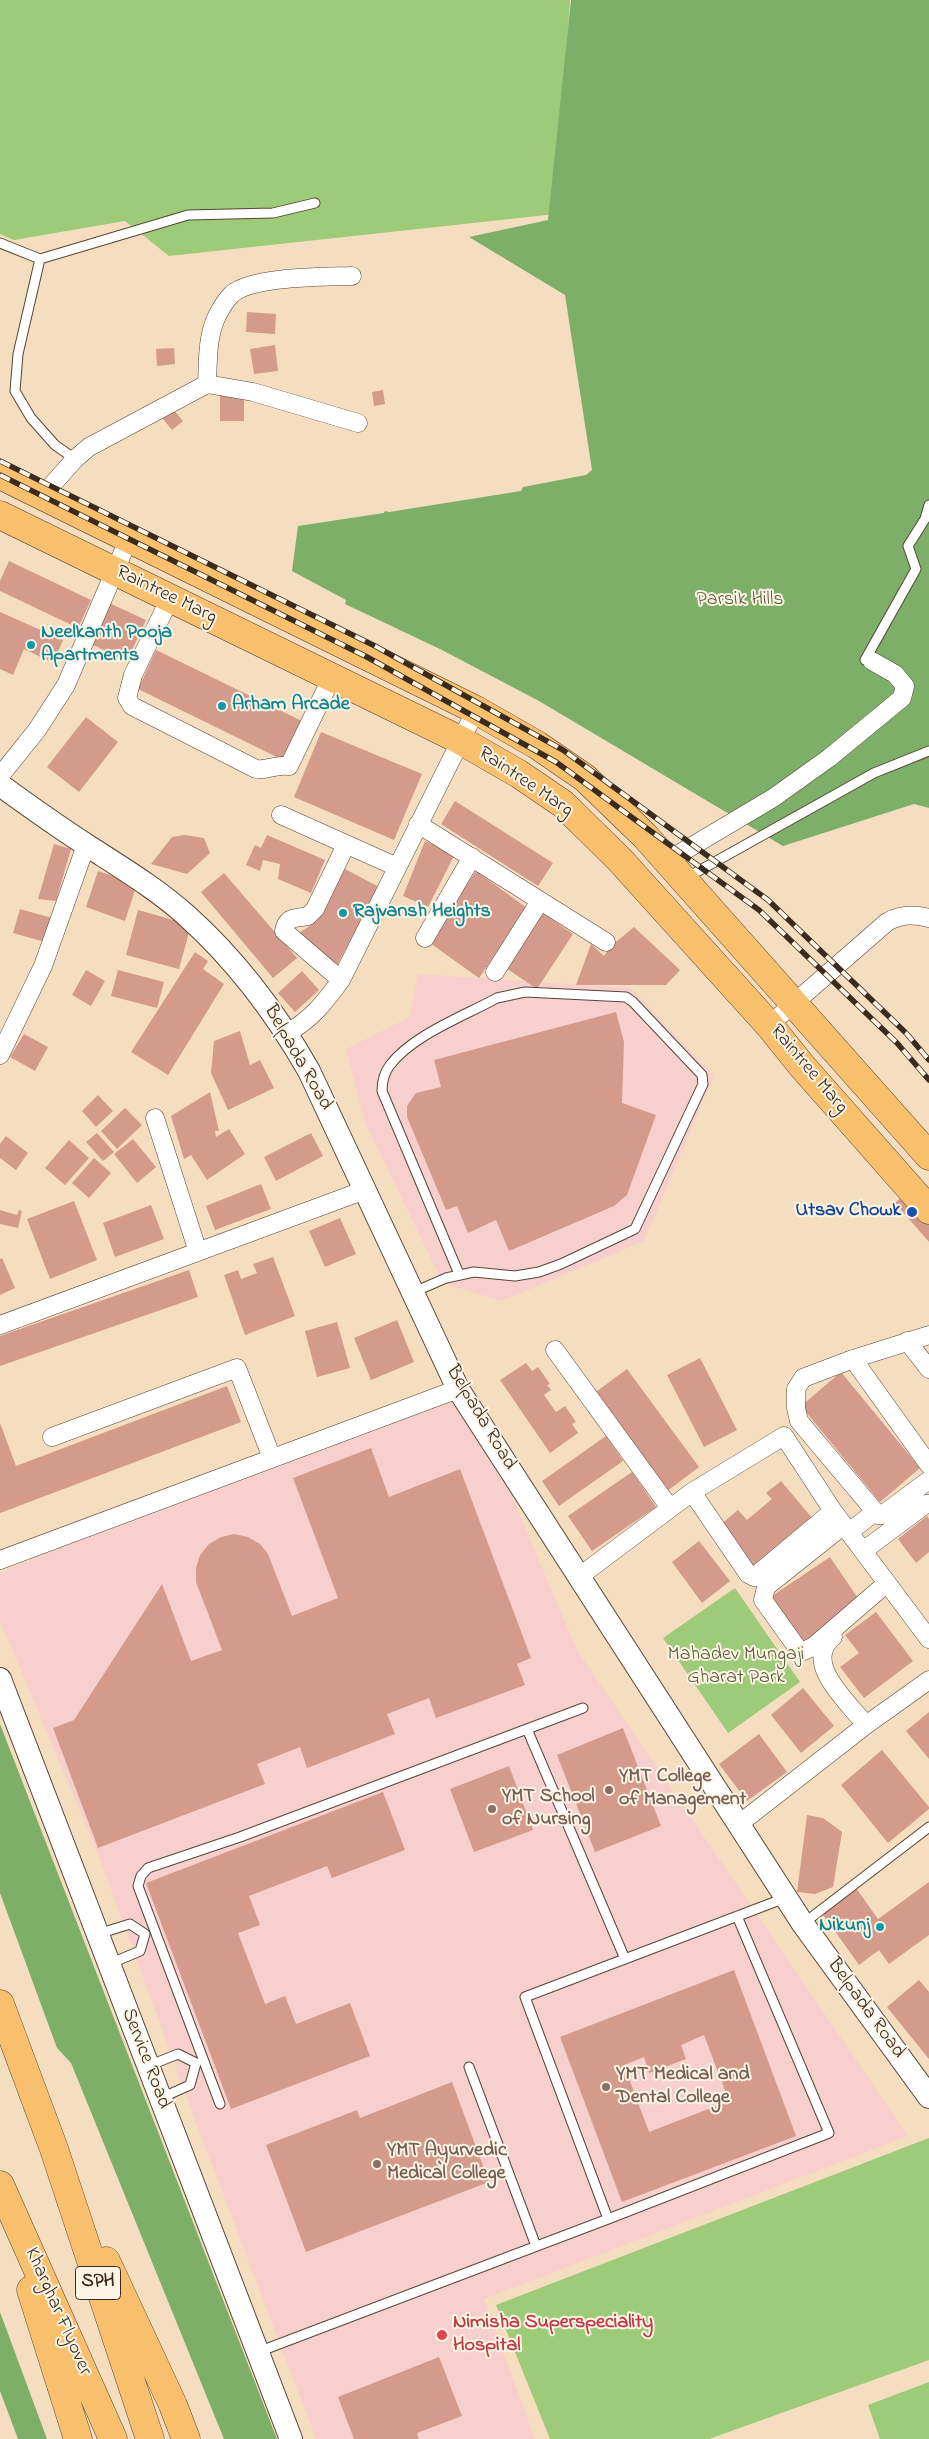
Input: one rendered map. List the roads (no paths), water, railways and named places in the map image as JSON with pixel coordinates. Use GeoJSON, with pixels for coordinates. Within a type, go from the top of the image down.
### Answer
{"type":"FeatureCollection","features":[{"type":"Feature","properties":{"kind":"main road","name":"Raintree Marg"},"geometry":{"type":"LineString","coordinates":[[0,475],[476,710],[537,745],[585,778],[645,836],[929,1156]]}},
{"type":"Feature","properties":{"kind":"main road","name":"Raintree Marg"},"geometry":{"type":"LineString","coordinates":[[0,515],[460,740],[519,774],[563,804],[620,860],[769,1025],[802,1066],[929,1210]]}},
{"type":"Feature","properties":{"kind":"main road","name":"SPH"},"geometry":{"type":"LineString","coordinates":[[0,2004],[54,2149]]}},
{"type":"Feature","properties":{"kind":"main road","name":"Kharghar Flyover"},"geometry":{"type":"LineString","coordinates":[[54,2149],[150,2439]]}},
{"type":"Feature","properties":{"kind":"main road"},"geometry":{"type":"LineString","coordinates":[[54,2149],[173,2405],[186,2439]]}},
{"type":"Feature","properties":{"kind":"main road","name":"Kharghar Flyover"},"geometry":{"type":"LineString","coordinates":[[0,2185],[114,2439]]}},
{"type":"Feature","properties":{"kind":"main road"},"geometry":{"type":"LineString","coordinates":[[0,2191],[78,2439]]}},
{"type":"Feature","properties":{"kind":"street"},"geometry":{"type":"LineString","coordinates":[[207,384],[212,332],[217,316],[232,294],[247,286],[301,278],[352,276]]}},
{"type":"Feature","properties":{"kind":"street"},"geometry":{"type":"LineString","coordinates":[[43,495],[75,459],[89,448],[207,384],[253,392],[358,423]]}},
{"type":"Feature","properties":{"kind":"street"},"geometry":{"type":"LineString","coordinates":[[0,776],[37,730],[66,685],[129,538]]}},
{"type":"Feature","properties":{"kind":"street"},"geometry":{"type":"LineString","coordinates":[[170,598],[133,675],[127,698],[132,706],[256,769],[264,770],[278,764],[289,766],[332,677]]}},
{"type":"Feature","properties":{"kind":"street"},"geometry":{"type":"LineString","coordinates":[[675,870],[830,758],[882,717],[902,698],[905,686],[895,674],[872,661]]}},
{"type":"Feature","properties":{"kind":"street"},"geometry":{"type":"LineString","coordinates":[[288,1033],[306,1023],[321,1008],[340,980],[476,710]]}},
{"type":"Feature","properties":{"kind":"street","name":"Belpada Road"},"geometry":{"type":"LineString","coordinates":[[0,785],[86,845],[147,884],[187,916],[226,954],[259,993],[288,1033],[310,1071],[458,1389],[803,1924],[929,2097]]}},
{"type":"Feature","properties":{"kind":"street"},"geometry":{"type":"LineString","coordinates":[[280,815],[397,867]]}},
{"type":"Feature","properties":{"kind":"street"},"geometry":{"type":"LineString","coordinates":[[418,824],[606,942]]}},
{"type":"Feature","properties":{"kind":"street"},"geometry":{"type":"LineString","coordinates":[[0,1055],[43,966],[86,845]]}},
{"type":"Feature","properties":{"kind":"street"},"geometry":{"type":"LineString","coordinates":[[340,980],[284,931],[289,919],[293,916],[308,916],[315,909],[346,845]]}},
{"type":"Feature","properties":{"kind":"street"},"geometry":{"type":"LineString","coordinates":[[425,938],[472,857]]}},
{"type":"Feature","properties":{"kind":"street"},"geometry":{"type":"LineString","coordinates":[[494,972],[540,900]]}},
{"type":"Feature","properties":{"kind":"street"},"geometry":{"type":"LineString","coordinates":[[769,1025],[887,922],[897,917],[910,915],[929,918]]}},
{"type":"Feature","properties":{"kind":"street"},"geometry":{"type":"LineString","coordinates":[[155,1118],[198,1252]]}},
{"type":"Feature","properties":{"kind":"street"},"geometry":{"type":"LineString","coordinates":[[0,1325],[365,1190]]}},
{"type":"Feature","properties":{"kind":"street"},"geometry":{"type":"LineString","coordinates":[[929,1335],[853,1359],[803,1378],[796,1389],[795,1396],[799,1421],[874,1512],[882,1515],[929,1480]]}},
{"type":"Feature","properties":{"kind":"street"},"geometry":{"type":"LineString","coordinates":[[907,1341],[929,1369]]}},
{"type":"Feature","properties":{"kind":"street"},"geometry":{"type":"LineString","coordinates":[[555,1350],[670,1508]]}},
{"type":"Feature","properties":{"kind":"street"},"geometry":{"type":"LineString","coordinates":[[853,1359],[929,1465]]}},
{"type":"Feature","properties":{"kind":"street"},"geometry":{"type":"LineString","coordinates":[[52,1437],[238,1368],[272,1458]]}},
{"type":"Feature","properties":{"kind":"street"},"geometry":{"type":"LineString","coordinates":[[0,1560],[458,1389]]}},
{"type":"Feature","properties":{"kind":"street"},"geometry":{"type":"LineString","coordinates":[[580,1576],[688,1494],[784,1436],[799,1421]]}},
{"type":"Feature","properties":{"kind":"street"},"geometry":{"type":"LineString","coordinates":[[784,1436],[842,1522],[929,1639]]}},
{"type":"Feature","properties":{"kind":"street"},"geometry":{"type":"LineString","coordinates":[[688,1494],[700,1519]]}},
{"type":"Feature","properties":{"kind":"street"},"geometry":{"type":"LineString","coordinates":[[688,1494],[748,1574],[754,1577],[842,1522],[874,1512]]}},
{"type":"Feature","properties":{"kind":"street"},"geometry":{"type":"LineString","coordinates":[[863,1551],[926,1504],[929,1504]]}},
{"type":"Feature","properties":{"kind":"street"},"geometry":{"type":"LineString","coordinates":[[842,1522],[766,1587],[764,1592],[763,1600],[798,1649],[804,1651],[814,1646],[889,1585]]}},
{"type":"Feature","properties":{"kind":"street"},"geometry":{"type":"LineString","coordinates":[[866,1725],[824,1671],[822,1653],[826,1643],[889,1585]]}},
{"type":"Feature","properties":{"kind":"street","name":"Service Road"},"geometry":{"type":"LineString","coordinates":[[0,1679],[291,2439]]}},
{"type":"Feature","properties":{"kind":"street"},"geometry":{"type":"LineString","coordinates":[[739,1824],[866,1725],[929,1680]]}},
{"type":"Feature","properties":{"kind":"lane"},"geometry":{"type":"LineString","coordinates":[[0,242],[40,259],[188,214],[273,213],[315,203]]}},
{"type":"Feature","properties":{"kind":"lane"},"geometry":{"type":"LineString","coordinates":[[40,259],[18,354],[16,391],[31,418],[55,445],[75,459]]}},
{"type":"Feature","properties":{"kind":"lane"},"geometry":{"type":"LineString","coordinates":[[872,661],[865,660],[916,569],[908,546],[925,519],[929,505]]}},
{"type":"Feature","properties":{"kind":"lane"},"geometry":{"type":"LineString","coordinates":[[675,870],[874,774],[929,751]]}},
{"type":"Feature","properties":{"kind":"lane"},"geometry":{"type":"LineString","coordinates":[[413,1292],[459,1274],[474,1272],[515,1276],[539,1272],[635,1229],[642,1218],[701,1090],[702,1076],[633,1002],[626,997],[525,992],[510,994],[497,998],[416,1041],[388,1066],[383,1079],[382,1090],[459,1274]]}},
{"type":"Feature","properties":{"kind":"lane"},"geometry":{"type":"LineString","coordinates":[[220,2104],[200,2062],[138,1886],[140,1876],[148,1868],[240,1836],[583,1708]]}},
{"type":"Feature","properties":{"kind":"lane"},"geometry":{"type":"LineString","coordinates":[[527,1729],[625,1959]]}},
{"type":"Feature","properties":{"kind":"lane"},"geometry":{"type":"LineString","coordinates":[[803,1924],[929,1827]]}},
{"type":"Feature","properties":{"kind":"lane"},"geometry":{"type":"LineString","coordinates":[[608,2219],[525,1997],[786,1897]]}},
{"type":"Feature","properties":{"kind":"lane"},"geometry":{"type":"LineString","coordinates":[[258,2352],[829,2133],[737,1916]]}},
{"type":"Feature","properties":{"kind":"lane"},"geometry":{"type":"LineString","coordinates":[[98,1934],[130,1924],[146,1934]]}},
{"type":"Feature","properties":{"kind":"lane"},"geometry":{"type":"LineString","coordinates":[[146,1934],[155,1931]]}},
{"type":"Feature","properties":{"kind":"lane"},"geometry":{"type":"LineString","coordinates":[[109,1964],[140,1951],[146,1934]]}},
{"type":"Feature","properties":{"kind":"lane"},"geometry":{"type":"LineString","coordinates":[[148,2066],[178,2054],[200,2062]]}},
{"type":"Feature","properties":{"kind":"lane"},"geometry":{"type":"LineString","coordinates":[[160,2098],[190,2085],[200,2062]]}},
{"type":"Feature","properties":{"kind":"lane"},"geometry":{"type":"LineString","coordinates":[[469,2067],[536,2246]]}},
{"type":"Feature","properties":{"kind":"railway"},"geometry":{"type":"LineString","coordinates":[[0,461],[375,646],[563,750],[768,900],[906,1033],[929,1060]]}},
{"type":"Feature","properties":{"kind":"railway"},"geometry":{"type":"LineString","coordinates":[[0,475],[367,657],[556,762],[759,910],[897,1043],[929,1080]]}},
{"type":"Feature","properties":{"kind":"place","name":"Neelkanth Pooja Apartments"},"geometry":{"type":"Point","coordinates":[31,645]}},
{"type":"Feature","properties":{"kind":"place","name":"Arham Arcade"},"geometry":{"type":"Point","coordinates":[222,706]}},
{"type":"Feature","properties":{"kind":"place","name":"Rajvansh Heights"},"geometry":{"type":"Point","coordinates":[343,913]}},
{"type":"Feature","properties":{"kind":"place","name":"Utsav Chowk"},"geometry":{"type":"Point","coordinates":[912,1212]}},
{"type":"Feature","properties":{"kind":"place","name":"YMT College of Management"},"geometry":{"type":"Point","coordinates":[609,1790]}},
{"type":"Feature","properties":{"kind":"place","name":"YMT School of Nursing"},"geometry":{"type":"Point","coordinates":[492,1809]}},
{"type":"Feature","properties":{"kind":"place","name":"Nikunj"},"geometry":{"type":"Point","coordinates":[880,1927]}},
{"type":"Feature","properties":{"kind":"place","name":"YMT Medical and Dental College"},"geometry":{"type":"Point","coordinates":[606,2087]}},
{"type":"Feature","properties":{"kind":"place","name":"YMT Ayurvedic Medical College"},"geometry":{"type":"Point","coordinates":[377,2164]}},
{"type":"Feature","properties":{"kind":"place","name":"Nimisha Superspeciality Hospital"},"geometry":{"type":"Point","coordinates":[442,2335]}},
{"type":"Feature","properties":{"kind":"park label","name":"Parsik Hills"},"geometry":{"type":"Point","coordinates":[740,601]}},
{"type":"Feature","properties":{"kind":"park label","name":"Mahadev Mungaji Gharat Park"},"geometry":{"type":"Point","coordinates":[736,1668]}}]}
